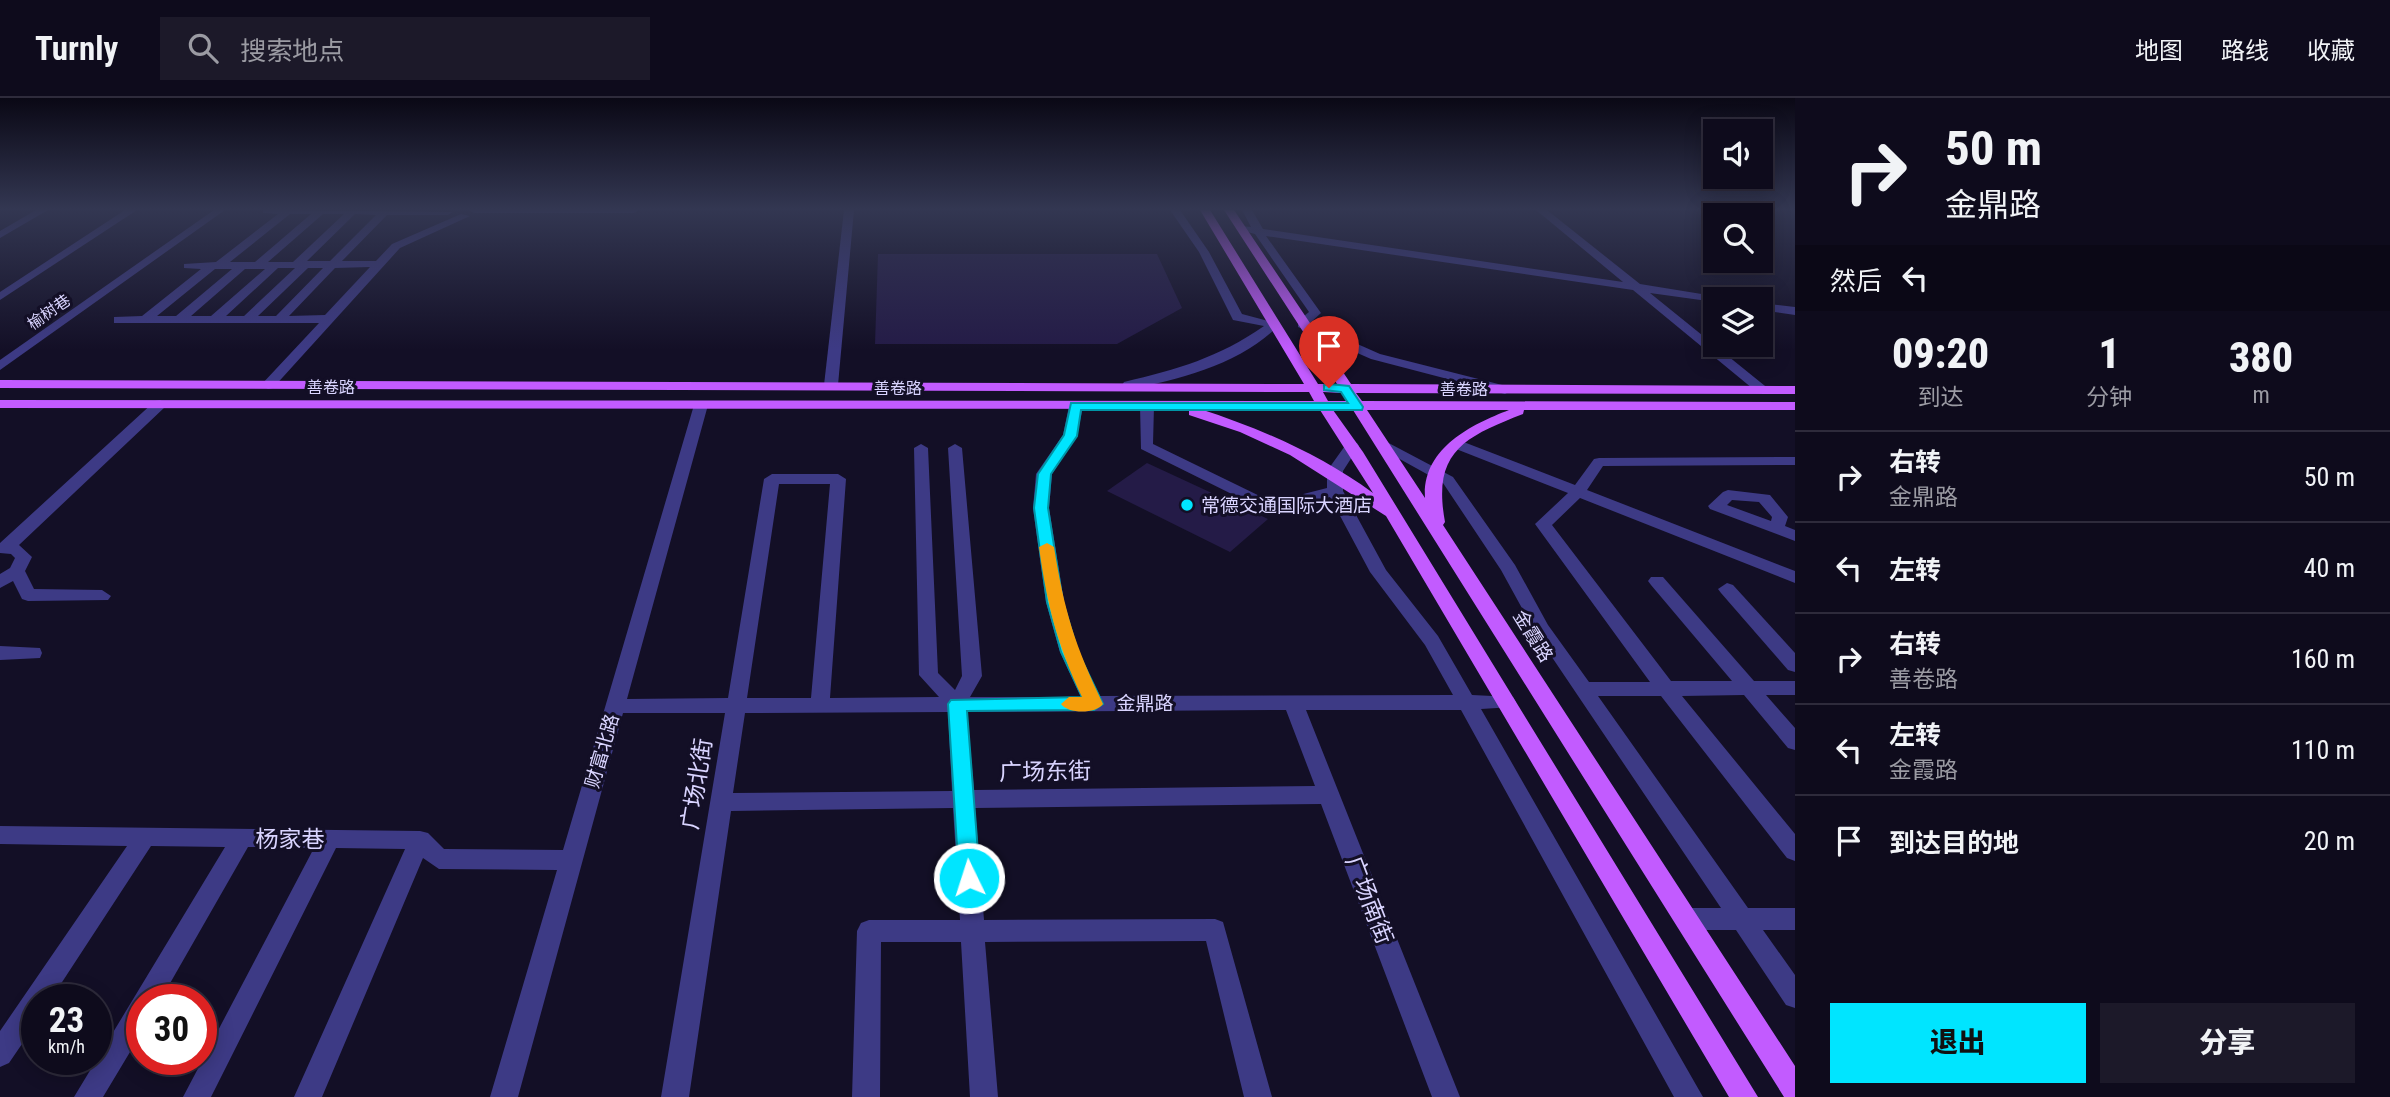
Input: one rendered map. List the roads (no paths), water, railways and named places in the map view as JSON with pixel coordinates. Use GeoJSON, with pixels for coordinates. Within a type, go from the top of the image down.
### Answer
{"type":"FeatureCollection","features":[{"type":"Feature","properties":{"kind":"main road"},"geometry":{"type":"LineString","coordinates":[[1233,257],[1324,406],[1352,446],[1744,1097]]}},
{"type":"Feature","properties":{"kind":"main road","name":"金霞路"},"geometry":{"type":"LineString","coordinates":[[1259,257],[1438,528],[1795,1090]]}},
{"type":"Feature","properties":{"kind":"main road","name":"善卷路"},"geometry":{"type":"LineString","coordinates":[[0,384],[1795,390]]}},
{"type":"Feature","properties":{"kind":"main road","name":"善卷路"},"geometry":{"type":"LineString","coordinates":[[0,404],[1795,407]]}},
{"type":"Feature","properties":{"kind":"main road"},"geometry":{"type":"LineString","coordinates":[[1171,406],[1219,419],[1335,481],[1397,520]]}},
{"type":"Feature","properties":{"kind":"main road"},"geometry":{"type":"LineString","coordinates":[[1438,528],[1432,485],[1441,456],[1477,427],[1527,407]]}},
{"type":"Feature","properties":{"kind":"street"},"geometry":{"type":"LineString","coordinates":[[0,297],[61,257]]}},
{"type":"Feature","properties":{"kind":"street","name":"榆树巷"},"geometry":{"type":"LineString","coordinates":[[0,366],[154,257]]}},
{"type":"Feature","properties":{"kind":"street"},"geometry":{"type":"LineString","coordinates":[[145,320],[228,257]]}},
{"type":"Feature","properties":{"kind":"street"},"geometry":{"type":"LineString","coordinates":[[258,265],[268,257]]}},
{"type":"Feature","properties":{"kind":"street"},"geometry":{"type":"LineString","coordinates":[[247,320],[309,257]]}},
{"type":"Feature","properties":{"kind":"street"},"geometry":{"type":"LineString","coordinates":[[279,320],[341,257]]}},
{"type":"Feature","properties":{"kind":"street"},"geometry":{"type":"LineString","coordinates":[[268,385],[386,257]]}},
{"type":"Feature","properties":{"kind":"street"},"geometry":{"type":"LineString","coordinates":[[831,385],[844,257]]}},
{"type":"Feature","properties":{"kind":"street"},"geometry":{"type":"LineString","coordinates":[[1206,257],[1237,317],[1273,324]]}},
{"type":"Feature","properties":{"kind":"street"},"geometry":{"type":"LineString","coordinates":[[1275,257],[1315,313],[1302,324],[1364,354],[1505,390]]}},
{"type":"Feature","properties":{"kind":"street"},"geometry":{"type":"LineString","coordinates":[[1426,257],[1703,297]]}},
{"type":"Feature","properties":{"kind":"street"},"geometry":{"type":"LineString","coordinates":[[1598,257],[1763,390]]}},
{"type":"Feature","properties":{"kind":"street"},"geometry":{"type":"LineString","coordinates":[[188,265],[379,264]]}},
{"type":"Feature","properties":{"kind":"street"},"geometry":{"type":"LineString","coordinates":[[179,320],[243,265]]}},
{"type":"Feature","properties":{"kind":"street"},"geometry":{"type":"LineString","coordinates":[[214,320],[275,265]]}},
{"type":"Feature","properties":{"kind":"street"},"geometry":{"type":"LineString","coordinates":[[1773,308],[1795,311]]}},
{"type":"Feature","properties":{"kind":"street"},"geometry":{"type":"LineString","coordinates":[[118,320],[328,319]]}},
{"type":"Feature","properties":{"kind":"street"},"geometry":{"type":"LineString","coordinates":[[1129,386],[1167,380],[1198,369],[1246,345],[1273,324]]}},
{"type":"Feature","properties":{"kind":"street"},"geometry":{"type":"LineString","coordinates":[[3,548],[160,404]]}},
{"type":"Feature","properties":{"kind":"street","name":"财富北路"},"geometry":{"type":"LineString","coordinates":[[504,1097],[701,405]]}},
{"type":"Feature","properties":{"kind":"street"},"geometry":{"type":"LineString","coordinates":[[1076,406],[1070,436],[1044,474],[1041,508],[1055,602],[1069,652],[1094,704]]}},
{"type":"Feature","properties":{"kind":"street"},"geometry":{"type":"LineString","coordinates":[[1147,406],[1146,446],[1270,507],[1335,481],[1352,446]]}},
{"type":"Feature","properties":{"kind":"street"},"geometry":{"type":"LineString","coordinates":[[1383,444],[1448,480],[1509,569],[1541,628],[1795,996]]}},
{"type":"Feature","properties":{"kind":"street"},"geometry":{"type":"LineString","coordinates":[[1456,444],[1795,576]]}},
{"type":"Feature","properties":{"kind":"street"},"geometry":{"type":"LineString","coordinates":[[921,448],[929,675],[957,704]]}},
{"type":"Feature","properties":{"kind":"street"},"geometry":{"type":"LineString","coordinates":[[955,448],[972,677],[957,704],[984,1097]]}},
{"type":"Feature","properties":{"kind":"street"},"geometry":{"type":"LineString","coordinates":[[1792,464],[1599,461],[1577,493],[1543,524],[1667,689],[1795,851]]}},
{"type":"Feature","properties":{"kind":"street","name":"广场北街"},"geometry":{"type":"LineString","coordinates":[[675,1097],[772,479],[838,479],[820,705]]}},
{"type":"Feature","properties":{"kind":"street"},"geometry":{"type":"LineString","coordinates":[[1335,481],[1379,572],[1432,641],[1689,1097]]}},
{"type":"Feature","properties":{"kind":"street"},"geometry":{"type":"LineString","coordinates":[[1776,529],[1795,536]]}},
{"type":"Feature","properties":{"kind":"street"},"geometry":{"type":"LineString","coordinates":[[0,582],[17,571],[24,557],[22,552],[3,548]]}},
{"type":"Feature","properties":{"kind":"street"},"geometry":{"type":"LineString","coordinates":[[17,571],[28,595],[102,596]]}},
{"type":"Feature","properties":{"kind":"street"},"geometry":{"type":"LineString","coordinates":[[1657,581],[1795,742]]}},
{"type":"Feature","properties":{"kind":"street"},"geometry":{"type":"LineString","coordinates":[[1727,589],[1795,665]]}},
{"type":"Feature","properties":{"kind":"street"},"geometry":{"type":"LineString","coordinates":[[0,653],[33,653]]}},
{"type":"Feature","properties":{"kind":"street"},"geometry":{"type":"LineString","coordinates":[[1584,689],[1795,688]]}},
{"type":"Feature","properties":{"kind":"street","name":"金鼎路"},"geometry":{"type":"LineString","coordinates":[[615,706],[1506,702]]}},
{"type":"Feature","properties":{"kind":"street","name":"广场南街"},"geometry":{"type":"LineString","coordinates":[[1293,703],[1446,1097]]}},
{"type":"Feature","properties":{"kind":"street","name":"广场东街"},"geometry":{"type":"LineString","coordinates":[[721,802],[1328,795]]}},
{"type":"Feature","properties":{"kind":"street","name":"杨家巷"},"geometry":{"type":"LineString","coordinates":[[1,836],[420,840]]}},
{"type":"Feature","properties":{"kind":"street"},"geometry":{"type":"LineString","coordinates":[[47,984],[145,837]]}},
{"type":"Feature","properties":{"kind":"street"},"geometry":{"type":"LineString","coordinates":[[156,984],[242,838]]}},
{"type":"Feature","properties":{"kind":"street"},"geometry":{"type":"LineString","coordinates":[[197,1097],[330,839]]}},
{"type":"Feature","properties":{"kind":"street"},"geometry":{"type":"LineString","coordinates":[[308,1097],[420,840],[439,859],[571,860]]}},
{"type":"Feature","properties":{"kind":"street"},"geometry":{"type":"LineString","coordinates":[[1686,919],[1795,919]]}},
{"type":"Feature","properties":{"kind":"street"},"geometry":{"type":"LineString","coordinates":[[866,1097],[869,932],[1215,930],[1258,1097]]}},
{"type":"Feature","properties":{"kind":"street"},"geometry":{"type":"LineString","coordinates":[[0,1054],[21,1023]]}},
{"type":"Feature","properties":{"kind":"street"},"geometry":{"type":"LineString","coordinates":[[88,1097],[126,1034]]}},
{"type":"Feature","properties":{"kind":"place","name":"常德交通国际大酒店"},"geometry":{"type":"Point","coordinates":[1187,505]}}]}
